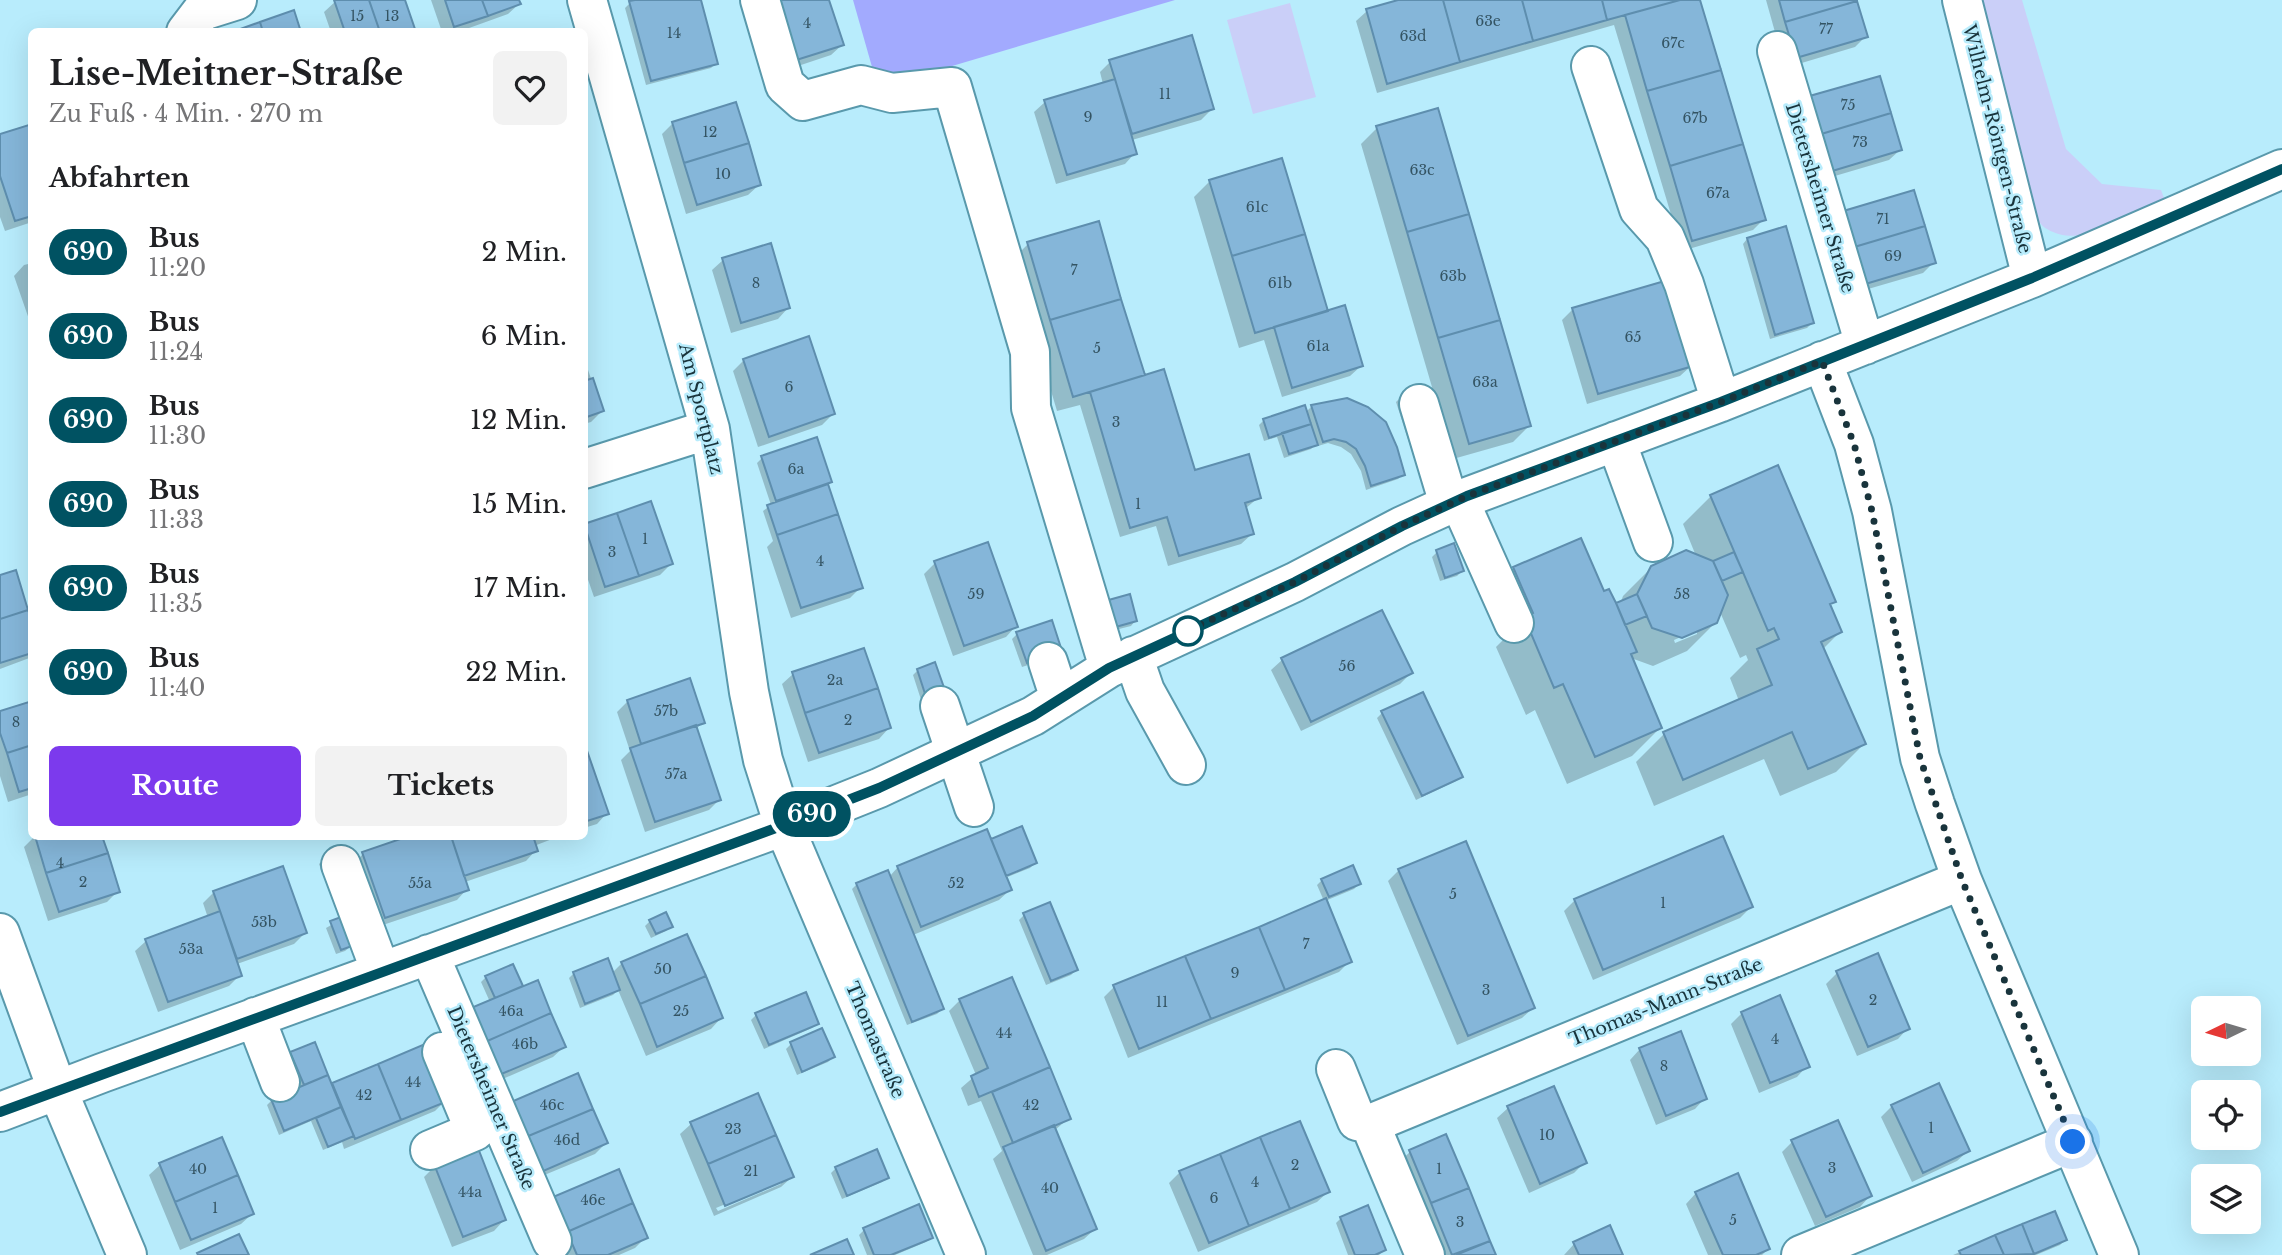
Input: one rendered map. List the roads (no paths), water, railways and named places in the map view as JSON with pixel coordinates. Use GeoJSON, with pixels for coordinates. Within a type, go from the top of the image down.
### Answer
{"type":"FeatureCollection","features":[{"type":"Feature","properties":{"kind":"street"},"geometry":{"type":"LineString","coordinates":[[189,28],[202,11],[237,0]]}},
{"type":"Feature","properties":{"kind":"street","name":"Am Sportplatz"},"geometry":{"type":"LineString","coordinates":[[587,0],[592,43],[710,429],[750,692],[763,760],[784,825]]}},
{"type":"Feature","properties":{"kind":"street"},"geometry":{"type":"LineString","coordinates":[[760,0],[785,85],[803,101],[861,85],[892,93],[952,87],[1030,352],[1031,408],[1121,662],[1145,691],[1186,765]]}},
{"type":"Feature","properties":{"kind":"street","name":"Wilhelm-Röntgen-Straße"},"geometry":{"type":"LineString","coordinates":[[1962,0],[2032,278]]}},
{"type":"Feature","properties":{"kind":"street","name":"Dietersheimer Straße"},"geometry":{"type":"LineString","coordinates":[[1777,51],[1865,345]]}},
{"type":"Feature","properties":{"kind":"street"},"geometry":{"type":"LineString","coordinates":[[1591,66],[1639,209],[1665,238],[1684,284],[1721,402]]}},
{"type":"Feature","properties":{"kind":"street"},"geometry":{"type":"LineString","coordinates":[[0,1112],[879,788],[1033,716],[1121,662],[1295,582],[1454,502],[1721,402],[2032,278],[2282,169]]}},
{"type":"Feature","properties":{"kind":"street"},"geometry":{"type":"LineString","coordinates":[[1822,361],[1854,444],[1872,511],[1920,758],[1962,880],[2119,1255]]}},
{"type":"Feature","properties":{"kind":"street"},"geometry":{"type":"LineString","coordinates":[[1419,404],[1454,502],[1514,623]]}},
{"type":"Feature","properties":{"kind":"street"},"geometry":{"type":"LineString","coordinates":[[588,468],[710,429]]}},
{"type":"Feature","properties":{"kind":"street"},"geometry":{"type":"LineString","coordinates":[[1616,441],[1653,542]]}},
{"type":"Feature","properties":{"kind":"street"},"geometry":{"type":"LineString","coordinates":[[1048,662],[1060,699]]}},
{"type":"Feature","properties":{"kind":"street"},"geometry":{"type":"LineString","coordinates":[[940,706],[974,807]]}},
{"type":"Feature","properties":{"kind":"street","name":"Thomastraße"},"geometry":{"type":"LineString","coordinates":[[784,825],[966,1255]]}},
{"type":"Feature","properties":{"kind":"street"},"geometry":{"type":"LineString","coordinates":[[341,865],[405,963],[475,1131],[430,1150]]}},
{"type":"Feature","properties":{"kind":"street","name":"Thomas-Mann-Straße"},"geometry":{"type":"LineString","coordinates":[[1370,1124],[1962,880]]}},
{"type":"Feature","properties":{"kind":"street"},"geometry":{"type":"LineString","coordinates":[[0,933],[57,1089],[127,1255]]}},
{"type":"Feature","properties":{"kind":"street","name":"Dietersheimer Straße"},"geometry":{"type":"LineString","coordinates":[[405,963],[552,1241]]}},
{"type":"Feature","properties":{"kind":"street"},"geometry":{"type":"LineString","coordinates":[[255,1017],[280,1082]]}},
{"type":"Feature","properties":{"kind":"street"},"geometry":{"type":"LineString","coordinates":[[1336,1069],[1357,1121],[1370,1124],[1425,1255]]}},
{"type":"Feature","properties":{"kind":"street"},"geometry":{"type":"LineString","coordinates":[[1801,1255],[2073,1142]]}}]}
